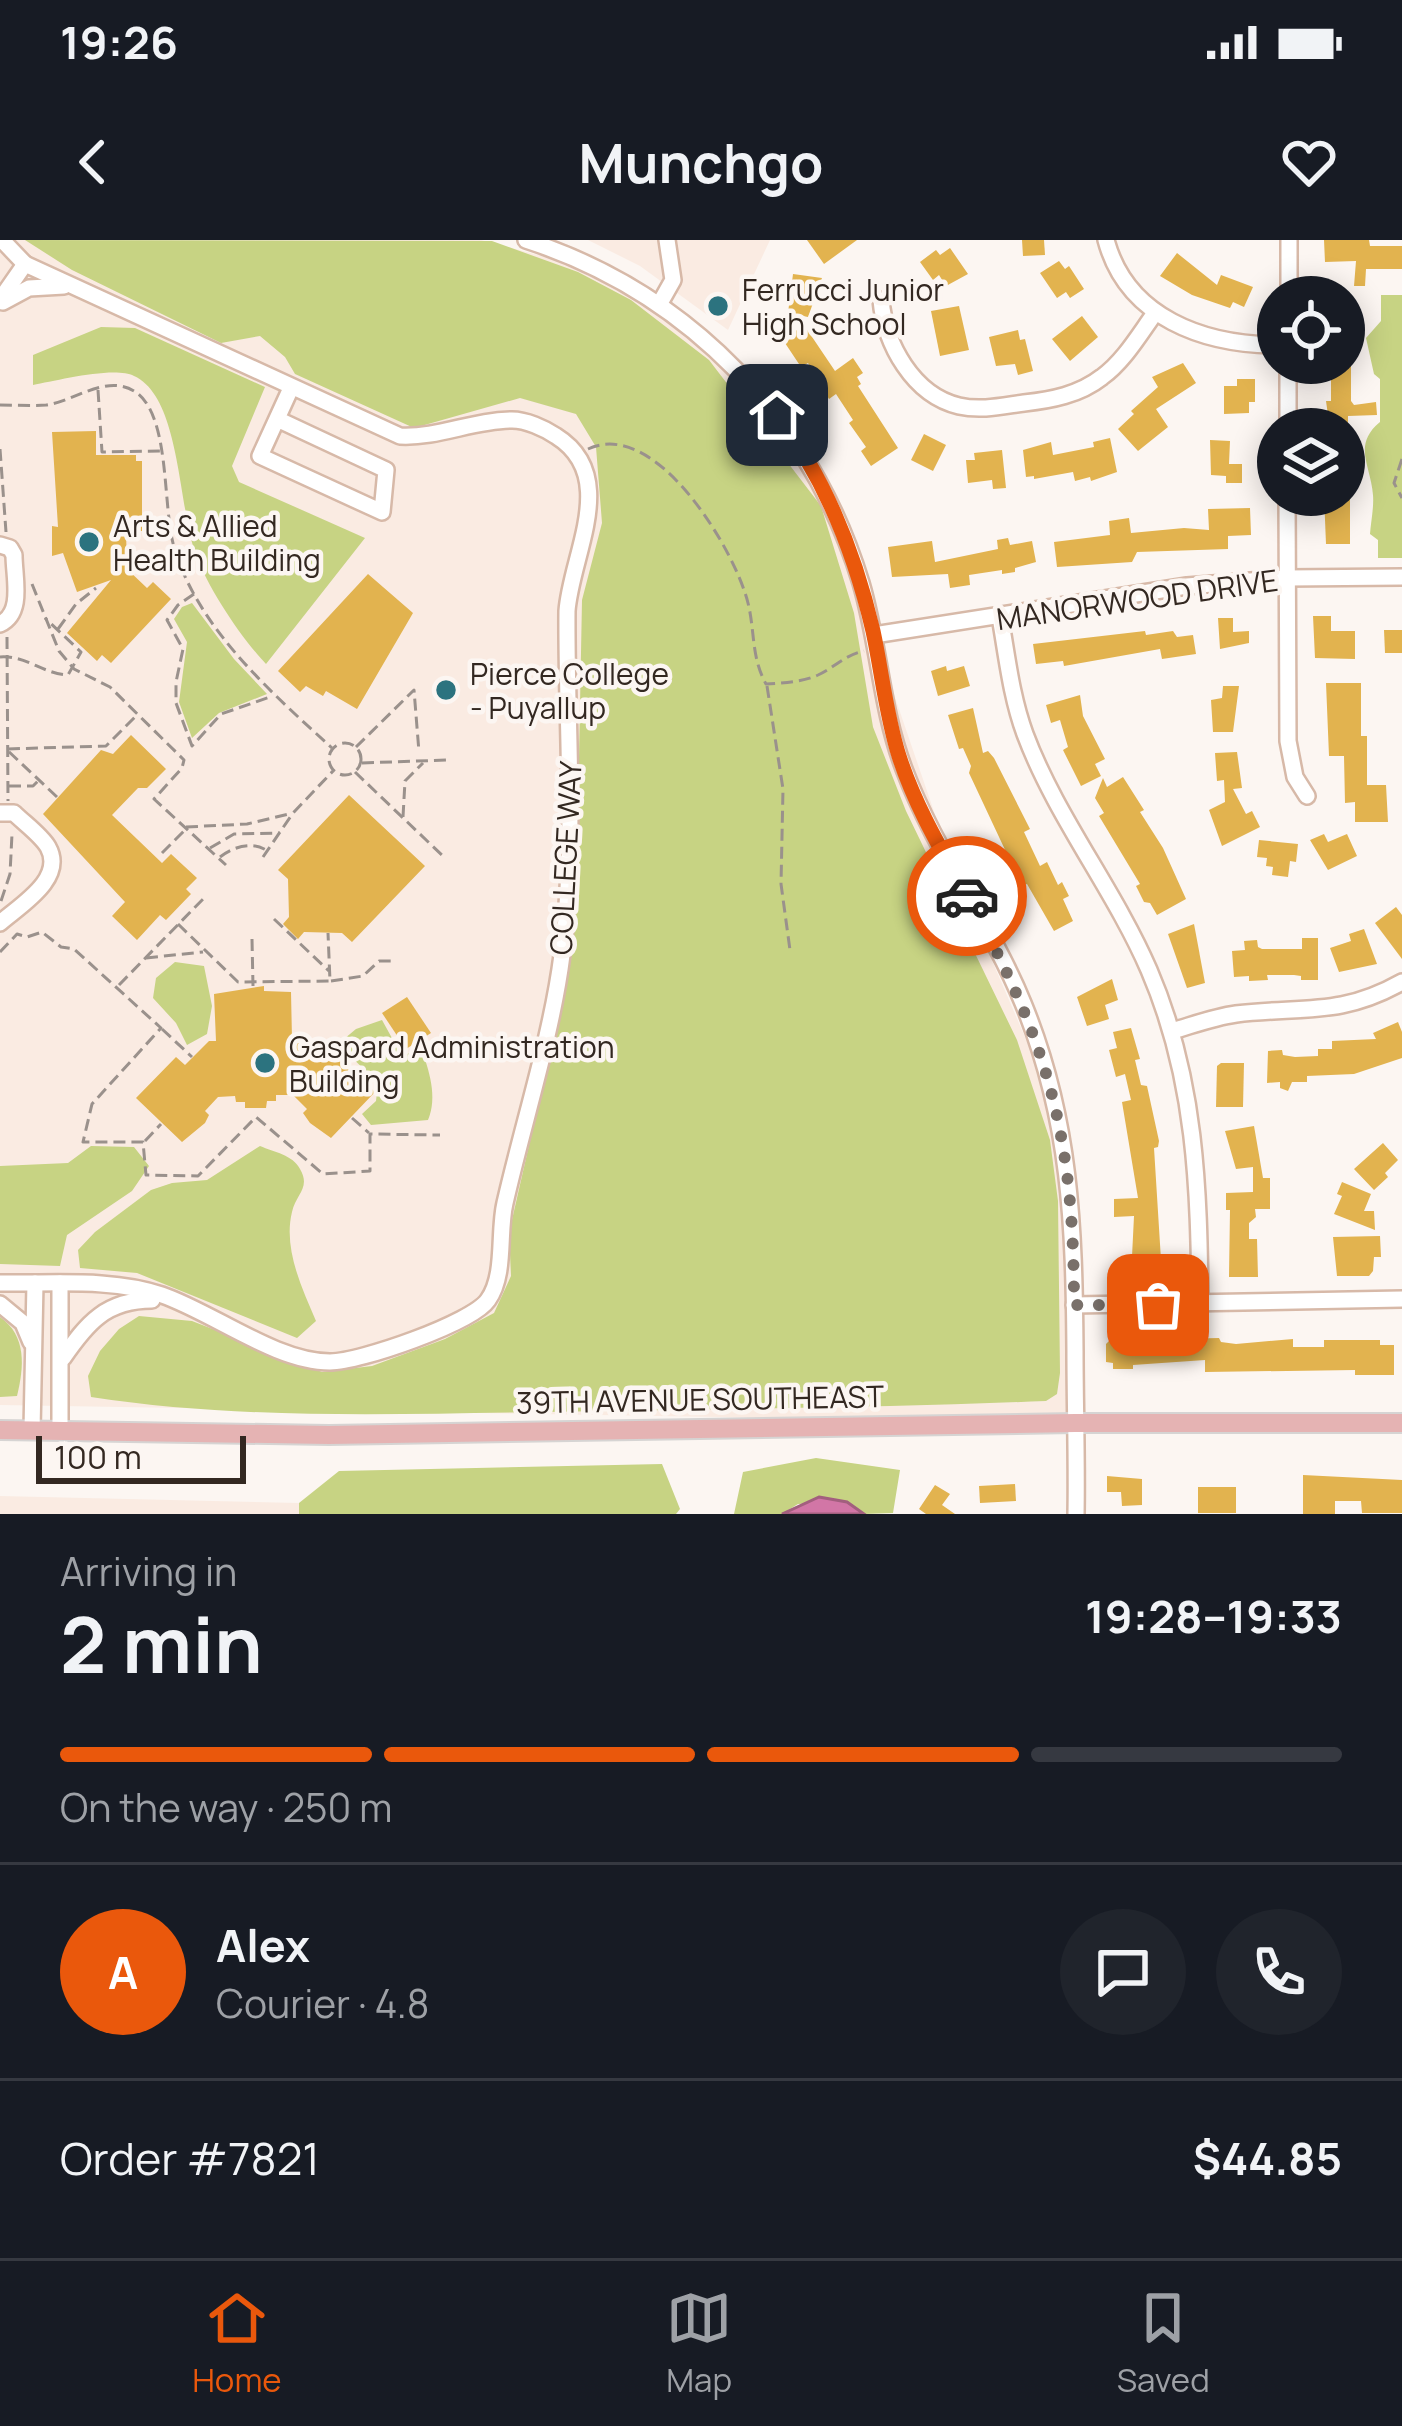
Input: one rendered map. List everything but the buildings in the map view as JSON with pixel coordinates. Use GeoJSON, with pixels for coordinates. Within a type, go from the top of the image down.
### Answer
{"type":"FeatureCollection","features":[{"type":"Feature","properties":{"kind":"main road","name":"39TH AVENUE SOUTHEAST"},"geometry":{"type":"LineString","coordinates":[[0,1430],[329,1435],[1075,1423],[1402,1423]]}},
{"type":"Feature","properties":{"kind":"street"},"geometry":{"type":"LineString","coordinates":[[2,240],[25,264],[387,432],[418,437],[512,420],[551,432],[576,454]]}},
{"type":"Feature","properties":{"kind":"street"},"geometry":{"type":"LineString","coordinates":[[526,240],[550,243],[660,303],[749,382],[804,454],[849,548],[907,778],[932,834],[1013,979],[1052,1084],[1069,1169],[1076,1514]]}},
{"type":"Feature","properties":{"kind":"street"},"geometry":{"type":"LineString","coordinates":[[660,303],[674,280],[668,240]]}},
{"type":"Feature","properties":{"kind":"street"},"geometry":{"type":"LineString","coordinates":[[1106,240],[1118,274],[1155,313],[1206,338],[1257,344]]}},
{"type":"Feature","properties":{"kind":"street"},"geometry":{"type":"LineString","coordinates":[[1289,240],[1289,276]]}},
{"type":"Feature","properties":{"kind":"street"},"geometry":{"type":"LineString","coordinates":[[0,302],[25,264]]}},
{"type":"Feature","properties":{"kind":"street"},"geometry":{"type":"LineString","coordinates":[[0,302],[38,286],[80,290]]}},
{"type":"Feature","properties":{"kind":"street"},"geometry":{"type":"LineString","coordinates":[[881,300],[888,335],[920,382],[943,400],[979,409],[1060,398],[1087,387],[1119,362],[1155,313]]}},
{"type":"Feature","properties":{"kind":"street"},"geometry":{"type":"LineString","coordinates":[[277,418],[386,470],[382,512],[260,456],[277,418],[291,388]]}},
{"type":"Feature","properties":{"kind":"street","name":"COLLEGE WAY"},"geometry":{"type":"LineString","coordinates":[[0,1283],[128,1288],[178,1302],[303,1358],[332,1362],[368,1358],[468,1316],[488,1301],[496,1282],[501,1219],[562,959],[571,754],[568,590],[591,500],[576,454]]}},
{"type":"Feature","properties":{"kind":"street"},"geometry":{"type":"LineString","coordinates":[[1287,516],[1288,741],[1295,777],[1306,796]]}},
{"type":"Feature","properties":{"kind":"street"},"geometry":{"type":"LineString","coordinates":[[4,629],[15,610],[14,555],[6,541]]}},
{"type":"Feature","properties":{"kind":"street","name":"MANORWOOD DRIVE"},"geometry":{"type":"LineString","coordinates":[[875,642],[1187,586],[1286,578],[1402,577]]}},
{"type":"Feature","properties":{"kind":"street"},"geometry":{"type":"LineString","coordinates":[[1000,617],[1025,735],[1136,941],[1172,1031],[1196,1153],[1200,1305]]}},
{"type":"Feature","properties":{"kind":"street"},"geometry":{"type":"LineString","coordinates":[[0,923],[45,883],[52,867],[48,847],[5,813]]}},
{"type":"Feature","properties":{"kind":"street"},"geometry":{"type":"LineString","coordinates":[[1172,1031],[1232,1014],[1312,1012],[1347,1005],[1402,982]]}},
{"type":"Feature","properties":{"kind":"street"},"geometry":{"type":"LineString","coordinates":[[32,1430],[35,1283]]}},
{"type":"Feature","properties":{"kind":"street"},"geometry":{"type":"LineString","coordinates":[[60,1283],[60,1431]]}},
{"type":"Feature","properties":{"kind":"street"},"geometry":{"type":"LineString","coordinates":[[62,1361],[91,1319],[108,1308],[146,1299],[178,1302]]}},
{"type":"Feature","properties":{"kind":"street"},"geometry":{"type":"LineString","coordinates":[[1074,1305],[1402,1299]]}},
{"type":"Feature","properties":{"kind":"street"},"geometry":{"type":"LineString","coordinates":[[0,1304],[23,1323],[34,1354]]}},
{"type":"Feature","properties":{"kind":"path"},"geometry":{"type":"LineString","coordinates":[[0,405],[49,404],[116,383],[149,404],[159,433],[175,548],[194,594],[238,655],[332,748]]}},
{"type":"Feature","properties":{"kind":"path"},"geometry":{"type":"LineString","coordinates":[[98,388],[102,452],[160,451]]}},
{"type":"Feature","properties":{"kind":"path"},"geometry":{"type":"LineString","coordinates":[[576,454],[598,444],[643,451],[665,469],[724,540],[748,603],[756,666],[766,684],[784,788],[781,884],[790,950]]}},
{"type":"Feature","properties":{"kind":"path"},"geometry":{"type":"LineString","coordinates":[[0,448],[6,541]]}},
{"type":"Feature","properties":{"kind":"path"},"geometry":{"type":"LineString","coordinates":[[1402,459],[1394,483],[1402,498]]}},
{"type":"Feature","properties":{"kind":"path"},"geometry":{"type":"LineString","coordinates":[[25,588],[29,581],[35,588],[58,651],[74,669],[110,688],[184,760]]}},
{"type":"Feature","properties":{"kind":"path"},"geometry":{"type":"LineString","coordinates":[[57,630],[76,604],[96,588]]}},
{"type":"Feature","properties":{"kind":"path"},"geometry":{"type":"LineString","coordinates":[[192,746],[176,703],[183,649],[167,620],[194,594]]}},
{"type":"Feature","properties":{"kind":"path"},"geometry":{"type":"LineString","coordinates":[[0,657],[17,656],[68,675],[81,652],[43,618]]}},
{"type":"Feature","properties":{"kind":"path"},"geometry":{"type":"LineString","coordinates":[[0,905],[10,874],[4,629]]}},
{"type":"Feature","properties":{"kind":"path"},"geometry":{"type":"LineString","coordinates":[[766,684],[821,674],[875,642]]}},
{"type":"Feature","properties":{"kind":"path"},"geometry":{"type":"LineString","coordinates":[[356,748],[414,690],[419,752]]}},
{"type":"Feature","properties":{"kind":"path"},"geometry":{"type":"LineString","coordinates":[[226,865],[154,799],[221,714],[275,696]]}},
{"type":"Feature","properties":{"kind":"path"},"geometry":{"type":"LineString","coordinates":[[6,749],[106,746],[137,714]]}},
{"type":"Feature","properties":{"kind":"path"},"geometry":{"type":"LineString","coordinates":[[344,743],[356,748],[360,763],[355,772],[344,776],[333,771],[328,760],[332,748],[344,743]]}},
{"type":"Feature","properties":{"kind":"path"},"geometry":{"type":"LineString","coordinates":[[6,749],[58,796]]}},
{"type":"Feature","properties":{"kind":"path"},"geometry":{"type":"LineString","coordinates":[[360,763],[448,760]]}},
{"type":"Feature","properties":{"kind":"path"},"geometry":{"type":"LineString","coordinates":[[404,819],[404,781],[424,762]]}},
{"type":"Feature","properties":{"kind":"path"},"geometry":{"type":"LineString","coordinates":[[263,856],[293,813],[333,771]]}},
{"type":"Feature","properties":{"kind":"path"},"geometry":{"type":"LineString","coordinates":[[355,772],[446,859]]}},
{"type":"Feature","properties":{"kind":"path"},"geometry":{"type":"LineString","coordinates":[[0,782],[33,786],[39,780]]}},
{"type":"Feature","properties":{"kind":"path"},"geometry":{"type":"LineString","coordinates":[[162,853],[185,828],[247,824],[293,813]]}},
{"type":"Feature","properties":{"kind":"path"},"geometry":{"type":"LineString","coordinates":[[271,818],[278,833]]}},
{"type":"Feature","properties":{"kind":"path"},"geometry":{"type":"LineString","coordinates":[[208,849],[234,834],[278,833]]}},
{"type":"Feature","properties":{"kind":"path"},"geometry":{"type":"LineString","coordinates":[[218,858],[234,848],[259,846],[268,851]]}},
{"type":"Feature","properties":{"kind":"path"},"geometry":{"type":"LineString","coordinates":[[118,986],[205,897]]}},
{"type":"Feature","properties":{"kind":"path"},"geometry":{"type":"LineString","coordinates":[[274,920],[329,970]]}},
{"type":"Feature","properties":{"kind":"path"},"geometry":{"type":"LineString","coordinates":[[178,924],[238,982],[356,979],[379,961],[394,962]]}},
{"type":"Feature","properties":{"kind":"path"},"geometry":{"type":"LineString","coordinates":[[0,952],[17,934],[27,937],[42,932],[61,947],[74,949],[193,1057]]}},
{"type":"Feature","properties":{"kind":"path"},"geometry":{"type":"LineString","coordinates":[[328,933],[330,981]]}},
{"type":"Feature","properties":{"kind":"path"},"geometry":{"type":"LineString","coordinates":[[252,939],[253,984]]}},
{"type":"Feature","properties":{"kind":"path"},"geometry":{"type":"LineString","coordinates":[[145,958],[206,952]]}},
{"type":"Feature","properties":{"kind":"path"},"geometry":{"type":"LineString","coordinates":[[161,1028],[92,1104],[83,1142],[143,1142],[161,1124]]}},
{"type":"Feature","properties":{"kind":"path"},"geometry":{"type":"LineString","coordinates":[[143,1142],[146,1175],[198,1176],[256,1117],[256,1108]]}},
{"type":"Feature","properties":{"kind":"path"},"geometry":{"type":"LineString","coordinates":[[256,1117],[323,1174],[370,1171],[370,1134]]}},
{"type":"Feature","properties":{"kind":"path"},"geometry":{"type":"LineString","coordinates":[[352,1118],[370,1134],[440,1135]]}},
{"type":"Feature","properties":{"kind":"shaded area","name":"Pierce College - Puyallup"},"geometry":{"type":"Polygon","coordinates":[[[0,240],[481,240],[614,275],[721,353],[828,501],[957,879],[1058,1114],[1075,1423],[0,1405],[0,240]]]}},
{"type":"Feature","properties":{"kind":"shaded area","name":"Ferrucci Junior High School"},"geometry":{"type":"Polygon","coordinates":[[[588,240],[770,240],[728,330],[640,266],[588,240]]]}},
{"type":"Feature","properties":{"kind":"shaded area"},"geometry":{"type":"Polygon","coordinates":[[[0,1496],[299,1503],[299,1514],[0,1514],[0,1496]]]}},
{"type":"Feature","properties":{"kind":"shaded area"},"geometry":{"type":"Polygon","coordinates":[[[819,1497],[847,1502],[864,1514],[782,1514],[819,1497]]]}},
{"type":"Feature","properties":{"kind":"green space"},"geometry":{"type":"Polygon","coordinates":[[[25,240],[492,241],[578,272],[631,300],[709,360],[821,506],[854,613],[873,727],[906,811],[1017,1040],[1050,1140],[1058,1201],[1057,1394],[1046,1401],[921,1405],[375,1414],[204,1409],[91,1397],[88,1376],[100,1351],[119,1329],[139,1316],[192,1321],[322,1372],[372,1366],[445,1339],[494,1313],[511,1276],[509,1233],[570,965],[576,915],[582,600],[602,523],[596,447],[576,414],[520,398],[414,428],[295,374],[285,357],[260,336],[221,343],[72,270],[25,240]]]}},
{"type":"Feature","properties":{"kind":"green space"},"geometry":{"type":"Polygon","coordinates":[[[1381,295],[1402,295],[1402,558],[1378,558],[1378,540],[1370,534],[1373,495],[1365,448],[1380,422],[1380,379],[1374,374],[1366,338],[1381,321],[1381,295]]]}},
{"type":"Feature","properties":{"kind":"green space"},"geometry":{"type":"Polygon","coordinates":[[[101,327],[135,328],[265,387],[232,466],[239,482],[365,538],[266,664],[201,568],[170,429],[149,388],[125,373],[33,385],[33,355],[101,327]]]}},
{"type":"Feature","properties":{"kind":"green space"},"geometry":{"type":"Polygon","coordinates":[[[192,603],[267,694],[219,713],[192,738],[179,702],[187,642],[174,619],[182,607],[192,603]]]}},
{"type":"Feature","properties":{"kind":"green space"},"geometry":{"type":"Polygon","coordinates":[[[175,962],[204,966],[212,1006],[207,1034],[187,1045],[176,1023],[153,998],[156,978],[175,962]]]}},
{"type":"Feature","properties":{"kind":"green space"},"geometry":{"type":"Polygon","coordinates":[[[382,1020],[398,1049],[407,1054],[421,1048],[432,1093],[428,1120],[371,1125],[362,1114],[376,1101],[378,1083],[338,1044],[356,1029],[382,1020]]]}},
{"type":"Feature","properties":{"kind":"green space"},"geometry":{"type":"Polygon","coordinates":[[[91,1146],[134,1147],[149,1166],[132,1191],[67,1235],[60,1266],[0,1264],[0,1166],[68,1163],[91,1146]]]}},
{"type":"Feature","properties":{"kind":"green space"},"geometry":{"type":"Polygon","coordinates":[[[260,1146],[293,1160],[303,1176],[292,1212],[290,1240],[295,1268],[316,1321],[297,1338],[137,1273],[80,1268],[78,1250],[151,1190],[207,1180],[260,1146]]]}},
{"type":"Feature","properties":{"kind":"green space"},"geometry":{"type":"Polygon","coordinates":[[[0,1317],[19,1343],[22,1363],[17,1396],[0,1397],[0,1317]]]}},
{"type":"Feature","properties":{"kind":"green space"},"geometry":{"type":"Polygon","coordinates":[[[816,1458],[900,1470],[893,1513],[864,1514],[847,1502],[798,1504],[782,1514],[734,1514],[743,1472],[816,1458]]]}},
{"type":"Feature","properties":{"kind":"green space"},"geometry":{"type":"Polygon","coordinates":[[[662,1464],[680,1509],[676,1514],[299,1514],[299,1503],[339,1471],[662,1464]]]}},
{"type":"Feature","properties":{"kind":"way so far"},"geometry":{"type":"LineString","coordinates":[[967,896],[1013,979],[1052,1084],[1069,1169],[1074,1305],[1158,1305]]}},
{"type":"Feature","properties":{"kind":"place","name":"Ferrucci Junior High School"},"geometry":{"type":"Point","coordinates":[718,306]}},
{"type":"Feature","properties":{"kind":"place","name":"Arts & Allied Health Building"},"geometry":{"type":"Point","coordinates":[89,542]}},
{"type":"Feature","properties":{"kind":"place","name":"Pierce College - Puyallup"},"geometry":{"type":"Point","coordinates":[446,690]}},
{"type":"Feature","properties":{"kind":"place","name":"Gaspard Administration Building"},"geometry":{"type":"Point","coordinates":[265,1063]}},
{"type":"Feature","properties":{"kind":"route"},"geometry":{"type":"LineString","coordinates":[[777,415],[804,454],[849,548],[874,635],[901,763],[932,834],[967,896]]}}]}
